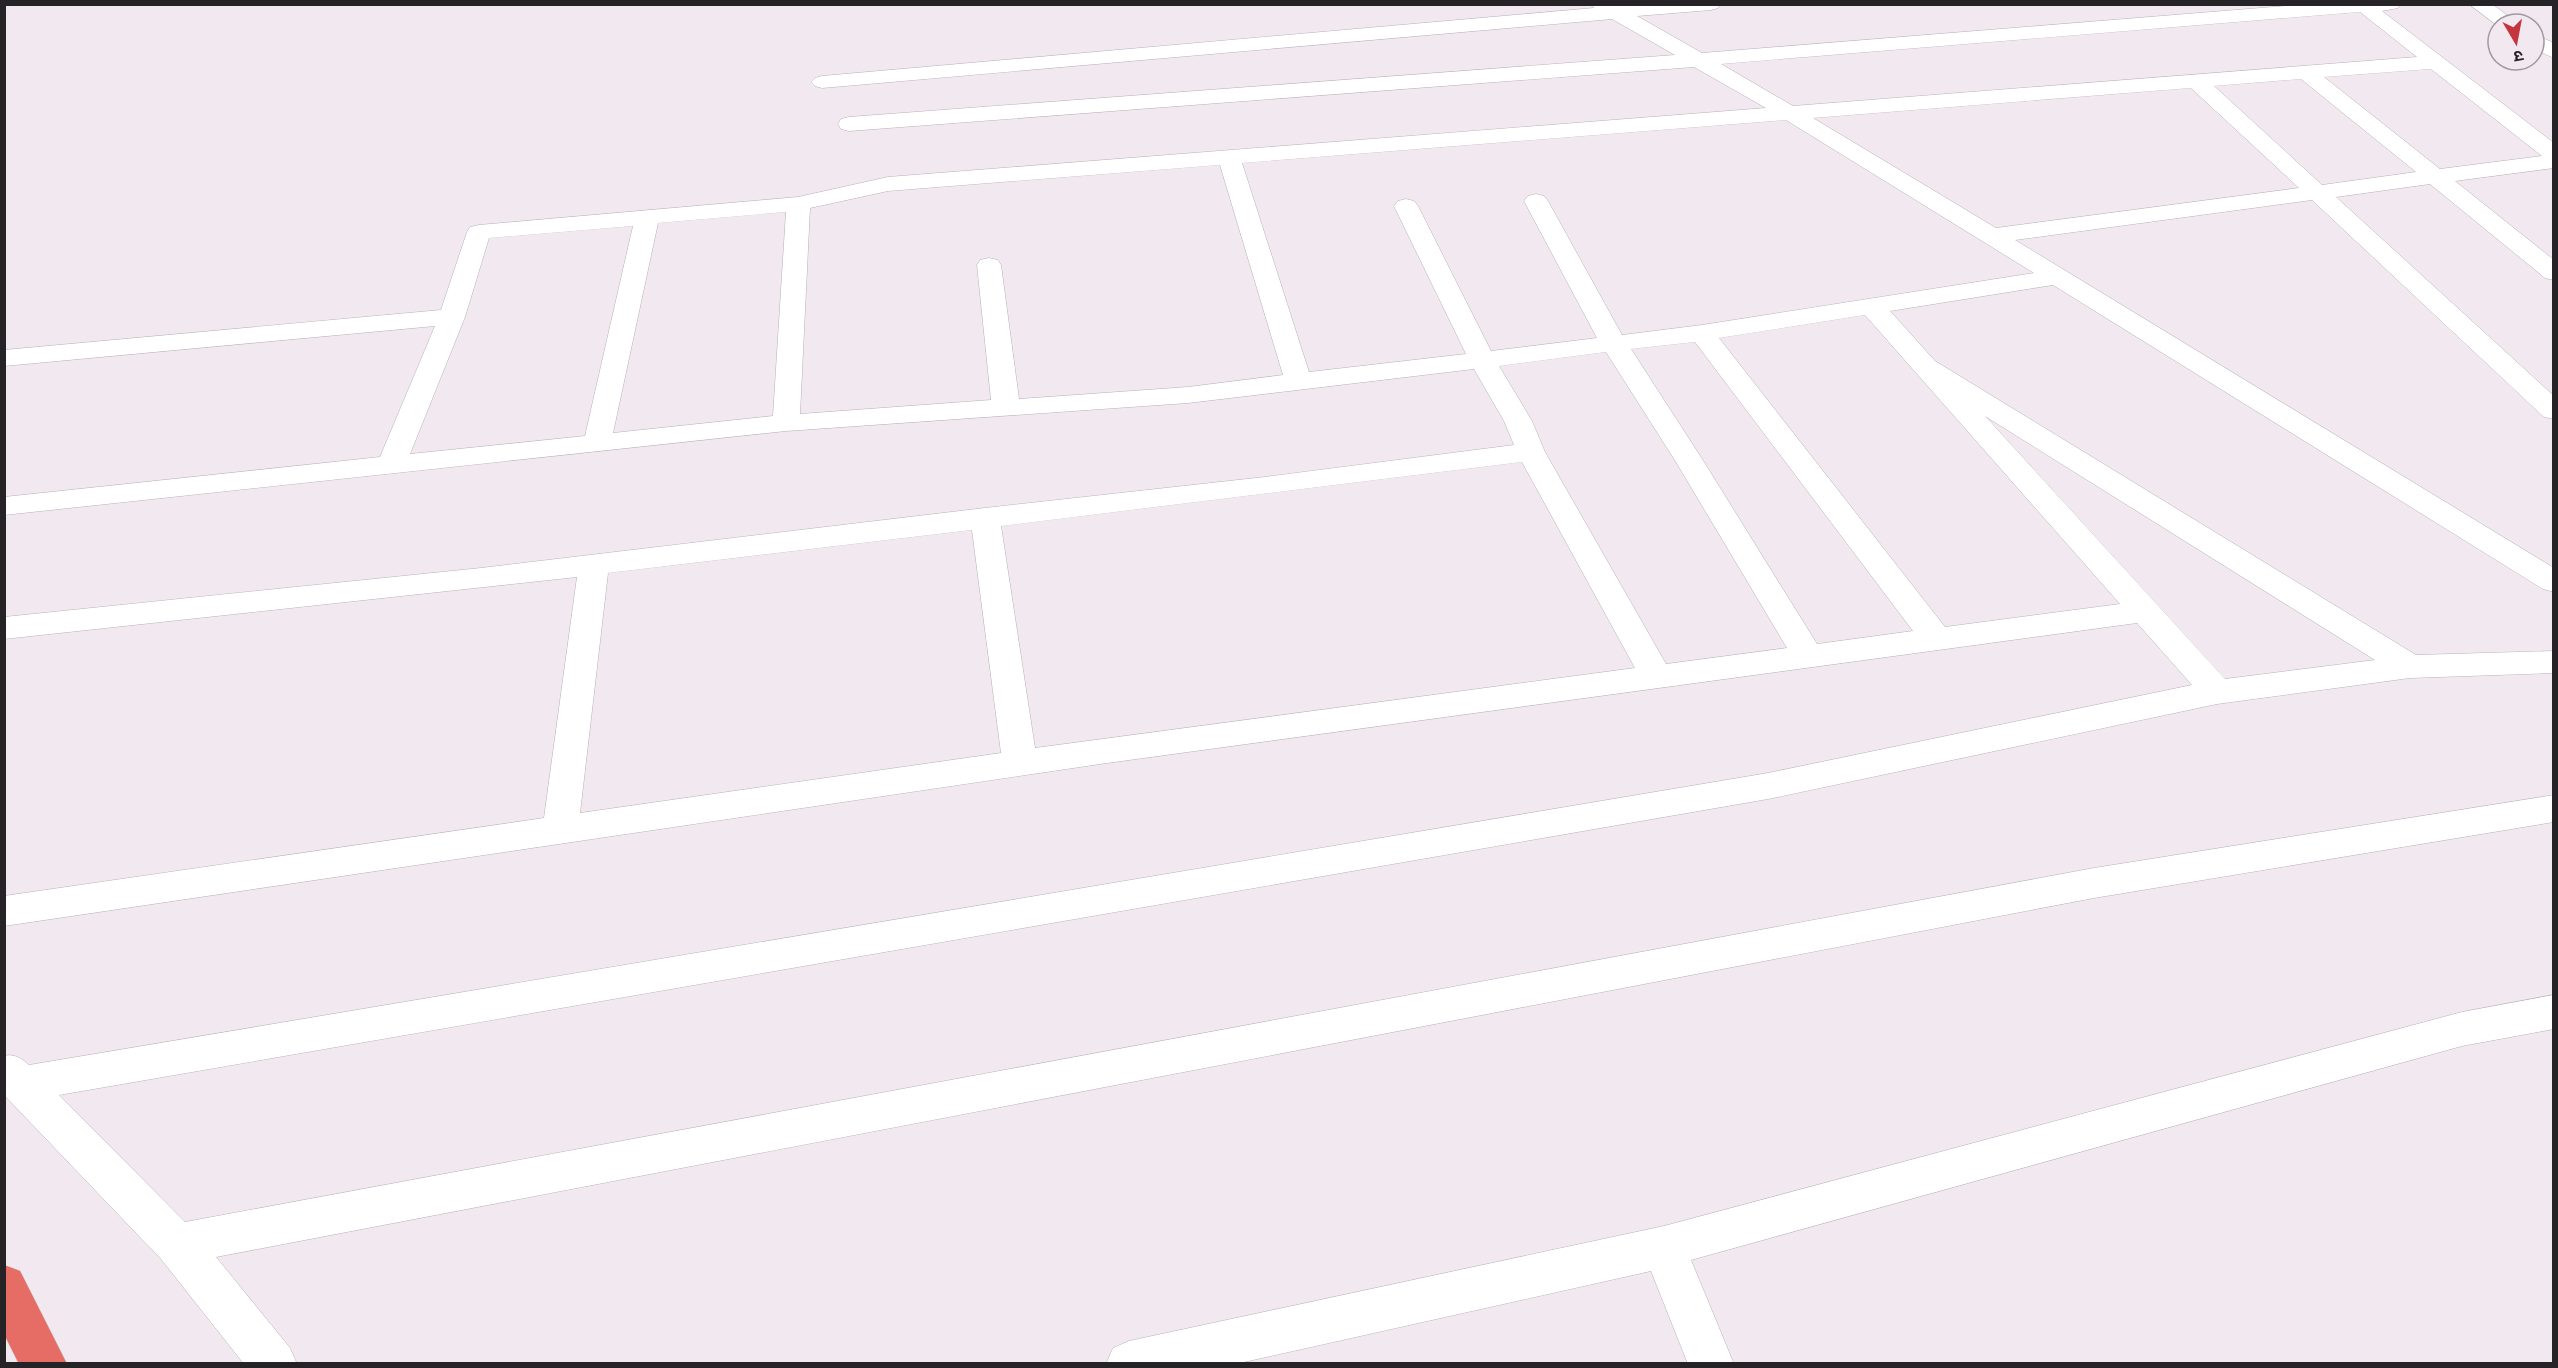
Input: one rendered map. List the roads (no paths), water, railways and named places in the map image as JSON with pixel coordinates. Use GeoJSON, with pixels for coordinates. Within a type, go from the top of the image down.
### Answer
{"type":"FeatureCollection","features":[{"type":"Feature","properties":{"kind":"highway"},"geometry":{"type":"LineString","coordinates":[[4,1286],[44,1364]]}},
{"type":"Feature","properties":{"kind":"street"},"geometry":{"type":"LineString","coordinates":[[822,82],[1610,9],[1711,4]]}},
{"type":"Feature","properties":{"kind":"street"},"geometry":{"type":"LineString","coordinates":[[2114,4],[2142,25]]}},
{"type":"Feature","properties":{"kind":"street"},"geometry":{"type":"LineString","coordinates":[[849,124],[2142,25],[2240,10],[2391,4]]}},
{"type":"Feature","properties":{"kind":"street"},"geometry":{"type":"LineString","coordinates":[[2363,6],[2553,154]]}},
{"type":"Feature","properties":{"kind":"street"},"geometry":{"type":"LineString","coordinates":[[1610,9],[1790,114],[2553,582]]}},
{"type":"Feature","properties":{"kind":"street"},"geometry":{"type":"LineString","coordinates":[[391,465],[452,317],[479,232],[798,204],[888,184],[2434,62]]}},
{"type":"Feature","properties":{"kind":"street"},"geometry":{"type":"LineString","coordinates":[[2304,71],[2553,273]]}},
{"type":"Feature","properties":{"kind":"street"},"geometry":{"type":"LineString","coordinates":[[2195,80],[2314,193],[2553,411]]}},
{"type":"Feature","properties":{"kind":"street"},"geometry":{"type":"LineString","coordinates":[[1229,158],[1298,381]]}},
{"type":"Feature","properties":{"kind":"street"},"geometry":{"type":"LineString","coordinates":[[1990,236],[2553,161]]}},
{"type":"Feature","properties":{"kind":"street"},"geometry":{"type":"LineString","coordinates":[[1536,201],[1614,344],[1690,462],[1809,657]]}},
{"type":"Feature","properties":{"kind":"street"},"geometry":{"type":"LineString","coordinates":[[786,423],[798,204]]}},
{"type":"Feature","properties":{"kind":"street"},"geometry":{"type":"LineString","coordinates":[[1407,206],[1482,360],[1518,421],[1531,452],[1657,678]]}},
{"type":"Feature","properties":{"kind":"street"},"geometry":{"type":"LineString","coordinates":[[597,443],[647,217]]}},
{"type":"Feature","properties":{"kind":"street"},"geometry":{"type":"LineString","coordinates":[[989,265],[1006,407]]}},
{"type":"Feature","properties":{"kind":"street"},"geometry":{"type":"LineString","coordinates":[[4,506],[786,423],[1188,395],[1702,333],[2056,277]]}},
{"type":"Feature","properties":{"kind":"street"},"geometry":{"type":"LineString","coordinates":[[1871,306],[2217,692]]}},
{"type":"Feature","properties":{"kind":"street"},"geometry":{"type":"LineString","coordinates":[[4,358],[452,317]]}},
{"type":"Feature","properties":{"kind":"street"},"geometry":{"type":"LineString","coordinates":[[1702,333],[1937,640]]}},
{"type":"Feature","properties":{"kind":"street"},"geometry":{"type":"LineString","coordinates":[[1921,364],[2410,667]]}},
{"type":"Feature","properties":{"kind":"street"},"geometry":{"type":"LineString","coordinates":[[4,628],[594,564],[1265,486],[1531,452]]}},
{"type":"Feature","properties":{"kind":"street"},"geometry":{"type":"LineString","coordinates":[[985,517],[1020,762]]}},
{"type":"Feature","properties":{"kind":"street"},"geometry":{"type":"LineString","coordinates":[[2523,564],[2553,559]]}},
{"type":"Feature","properties":{"kind":"street"},"geometry":{"type":"LineString","coordinates":[[560,830],[594,564]]}},
{"type":"Feature","properties":{"kind":"street"},"geometry":{"type":"LineString","coordinates":[[4,911],[1020,762],[2143,612]]}},
{"type":"Feature","properties":{"kind":"street"},"geometry":{"type":"LineString","coordinates":[[12,1076],[1768,786],[2217,692],[2410,667],[2553,662]]}},
{"type":"Feature","properties":{"kind":"street"},"geometry":{"type":"LineString","coordinates":[[177,1244],[2082,885],[2553,808]]}},
{"type":"Feature","properties":{"kind":"street"},"geometry":{"type":"LineString","coordinates":[[1129,1364],[1664,1247],[2462,1029],[2553,1012]]}},
{"type":"Feature","properties":{"kind":"street"},"geometry":{"type":"LineString","coordinates":[[12,1076],[177,1244],[274,1364]]}},
{"type":"Feature","properties":{"kind":"street"},"geometry":{"type":"LineString","coordinates":[[1664,1247],[1712,1364]]}}]}
